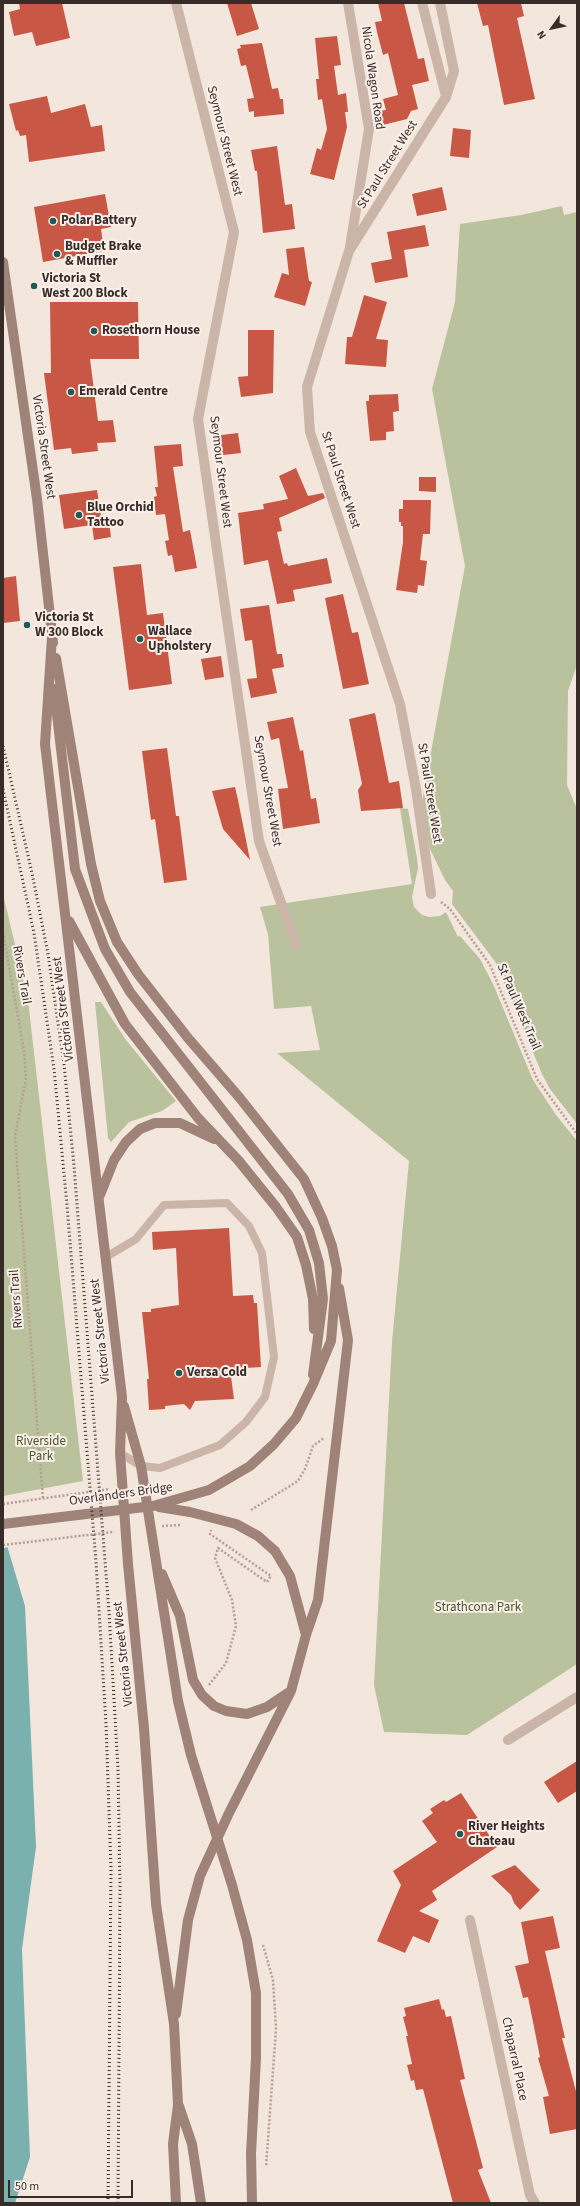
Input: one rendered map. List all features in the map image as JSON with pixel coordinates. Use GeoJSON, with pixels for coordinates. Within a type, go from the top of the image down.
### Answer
{"type":"FeatureCollection","features":[{"type":"Feature","properties":{"kind":"main road","name":"Victoria Street West"},"geometry":{"type":"LineString","coordinates":[[3,262],[37,498],[52,637],[91,864],[100,901],[118,942],[138,974],[188,1038],[239,1097],[304,1179],[322,1218],[332,1246],[348,1340],[318,1600],[306,1635],[291,1691],[229,1813],[200,1876],[188,1920],[174,2024]]}},
{"type":"Feature","properties":{"kind":"main road","name":"Victoria Street West"},"geometry":{"type":"LineString","coordinates":[[52,637],[45,744],[100,1196],[122,1397],[120,1453],[128,1564],[144,1728],[156,1904],[174,2024],[178,2105],[173,2144],[176,2203]]}},
{"type":"Feature","properties":{"kind":"main road"},"geometry":{"type":"LineString","coordinates":[[51,667],[75,869],[105,949],[130,992],[288,1194],[309,1230],[320,1263],[323,1299],[315,1356],[313,1384]]}},
{"type":"Feature","properties":{"kind":"main road"},"geometry":{"type":"LineString","coordinates":[[66,915],[124,1024],[218,1141],[238,1160],[276,1207],[297,1237],[306,1265],[313,1299],[315,1356]]}},
{"type":"Feature","properties":{"kind":"main road"},"geometry":{"type":"LineString","coordinates":[[100,1196],[114,1160],[126,1142],[140,1129],[155,1123],[180,1123],[218,1141]]}},
{"type":"Feature","properties":{"kind":"main road","name":"Victoria Street West"},"geometry":{"type":"LineString","coordinates":[[274,1444],[296,1418],[313,1384],[331,1341],[337,1270]]}},
{"type":"Feature","properties":{"kind":"main road"},"geometry":{"type":"LineString","coordinates":[[122,1397],[141,1466],[178,1701],[208,1814],[232,1885],[247,1940],[256,1993],[256,2058],[251,2154],[252,2203]]}},
{"type":"Feature","properties":{"kind":"main road","name":"Overlanders Bridge"},"geometry":{"type":"LineString","coordinates":[[3,1524],[153,1506],[209,1490],[250,1466],[274,1444]]}},
{"type":"Feature","properties":{"kind":"main road"},"geometry":{"type":"LineString","coordinates":[[153,1506],[190,1512],[236,1524],[258,1536],[275,1551],[290,1576],[306,1635]]}},
{"type":"Feature","properties":{"kind":"main road"},"geometry":{"type":"LineString","coordinates":[[156,1559],[180,1616],[193,1680],[202,1695],[214,1706],[226,1711],[247,1714],[267,1707],[291,1691]]}},
{"type":"Feature","properties":{"kind":"main road","name":"Victoria Street West"},"geometry":{"type":"LineString","coordinates":[[178,2105],[192,2144],[201,2203]]}},
{"type":"Feature","properties":{"kind":"street","name":"Seymour Street West"},"geometry":{"type":"LineString","coordinates":[[176,3],[234,232],[198,419],[259,841],[296,945]]}},
{"type":"Feature","properties":{"kind":"street","name":"Nicola Wagon Road"},"geometry":{"type":"LineString","coordinates":[[348,3],[369,129],[349,251]]}},
{"type":"Feature","properties":{"kind":"street"},"geometry":{"type":"LineString","coordinates":[[422,3],[446,97]]}},
{"type":"Feature","properties":{"kind":"street","name":"St Paul Street West"},"geometry":{"type":"LineString","coordinates":[[432,894],[416,789],[400,704],[310,432],[307,387],[349,251],[446,97],[454,71],[440,3]]}},
{"type":"Feature","properties":{"kind":"street"},"geometry":{"type":"LineString","coordinates":[[508,1740],[577,1697]]}},
{"type":"Feature","properties":{"kind":"street","name":"Chaparral Place"},"geometry":{"type":"LineString","coordinates":[[470,1920],[530,2195],[535,2203]]}},
{"type":"Feature","properties":{"kind":"lane"},"geometry":{"type":"LineString","coordinates":[[106,1257],[136,1239],[164,1205],[227,1203],[249,1226],[262,1253],[274,1357],[265,1397],[241,1428],[220,1445],[160,1468],[141,1466],[120,1453]]}},
{"type":"Feature","properties":{"kind":"path","name":"St Paul West Trail"},"geometry":{"type":"LineString","coordinates":[[432,894],[450,909],[490,965],[537,1079],[577,1134]]}},
{"type":"Feature","properties":{"kind":"path","name":"Rivers Trail"},"geometry":{"type":"LineString","coordinates":[[3,932],[24,1051],[26,1078],[15,1136],[43,1499],[3,1504]]}},
{"type":"Feature","properties":{"kind":"path"},"geometry":{"type":"LineString","coordinates":[[251,1510],[287,1489],[300,1478],[316,1442],[325,1438],[337,1439]]}},
{"type":"Feature","properties":{"kind":"path"},"geometry":{"type":"LineString","coordinates":[[154,1527],[185,1525]]}},
{"type":"Feature","properties":{"kind":"path"},"geometry":{"type":"LineString","coordinates":[[202,1695],[226,1663],[236,1626],[233,1604],[215,1558],[218,1548],[267,1582],[271,1576],[210,1534],[211,1527],[206,1526]]}},
{"type":"Feature","properties":{"kind":"path"},"geometry":{"type":"LineString","coordinates":[[3,1545],[114,1532]]}},
{"type":"Feature","properties":{"kind":"green space"},"geometry":{"type":"Polygon","coordinates":[[[562,206],[564,215],[577,212],[577,665],[568,691],[567,785],[577,809],[577,1124],[550,1089],[542,1074],[496,963],[452,904],[453,891],[445,880],[430,849],[421,807],[465,566],[432,389],[455,302],[460,224],[521,215],[562,206]]]}},
{"type":"Feature","properties":{"kind":"green space","name":"Strathcona Park"},"geometry":{"type":"Polygon","coordinates":[[[400,808],[408,809],[417,858],[418,868],[412,897],[414,907],[422,915],[429,917],[440,916],[446,912],[458,937],[460,936],[480,959],[493,984],[533,1080],[556,1115],[577,1141],[577,1664],[467,1735],[384,1732],[374,1685],[392,1342],[409,1161],[277,1053],[320,1050],[311,1006],[274,1009],[268,934],[260,907],[412,884],[400,808]]]}},
{"type":"Feature","properties":{"kind":"green space","name":"Riverside Park"},"geometry":{"type":"Polygon","coordinates":[[[3,894],[28,1000],[83,1481],[3,1496],[3,894]]]}},
{"type":"Feature","properties":{"kind":"green space"},"geometry":{"type":"Polygon","coordinates":[[[95,1002],[101,1002],[126,1040],[176,1101],[162,1111],[129,1122],[111,1142],[108,1138],[95,1002]]]}},
{"type":"Feature","properties":{"kind":"water"},"geometry":{"type":"Polygon","coordinates":[[[3,1532],[25,1606],[36,1847],[22,1949],[30,2157],[15,2203],[3,2203],[3,1532]]]}},
{"type":"Feature","properties":{"kind":"pier"},"geometry":{"type":"Polygon","coordinates":[[[3,1530],[5,1532],[9,1547],[3,1548],[3,1530]]]}},
{"type":"Feature","properties":{"kind":"building"},"geometry":{"type":"Polygon","coordinates":[[[19,3],[62,3],[70,38],[36,46],[32,32],[14,36],[9,12],[20,9],[19,3]]]}},
{"type":"Feature","properties":{"kind":"building"},"geometry":{"type":"Polygon","coordinates":[[[227,3],[251,3],[259,29],[237,36],[227,3]]]}},
{"type":"Feature","properties":{"kind":"building"},"geometry":{"type":"Polygon","coordinates":[[[378,3],[404,3],[418,59],[424,58],[429,81],[412,85],[418,109],[411,111],[407,119],[383,125],[380,111],[386,110],[383,99],[398,95],[388,53],[383,55],[377,32],[375,22],[382,21],[378,3]]]}},
{"type":"Feature","properties":{"kind":"building"},"geometry":{"type":"Polygon","coordinates":[[[477,3],[521,3],[524,16],[517,18],[535,99],[504,105],[488,25],[483,26],[477,3]]]}},
{"type":"Feature","properties":{"kind":"building"},"geometry":{"type":"Polygon","coordinates":[[[337,36],[341,65],[334,66],[338,95],[346,93],[348,112],[345,112],[347,127],[334,180],[310,174],[317,148],[321,150],[327,129],[322,99],[318,100],[316,79],[319,79],[315,38],[337,36]]]}},
{"type":"Feature","properties":{"kind":"building"},"geometry":{"type":"Polygon","coordinates":[[[262,43],[272,89],[278,88],[280,99],[283,99],[284,114],[254,117],[254,111],[249,112],[247,99],[254,98],[246,65],[241,66],[237,49],[241,48],[240,45],[262,43]]]}},
{"type":"Feature","properties":{"kind":"building"},"geometry":{"type":"Polygon","coordinates":[[[47,96],[51,113],[85,104],[91,127],[102,125],[105,151],[29,162],[26,135],[20,136],[18,130],[16,131],[9,104],[47,96]]]}},
{"type":"Feature","properties":{"kind":"building"},"geometry":{"type":"Polygon","coordinates":[[[453,128],[471,130],[469,158],[450,156],[453,128]]]}},
{"type":"Feature","properties":{"kind":"building"},"geometry":{"type":"Polygon","coordinates":[[[277,146],[285,205],[292,204],[295,229],[263,233],[257,171],[255,171],[251,150],[277,146]]]}},
{"type":"Feature","properties":{"kind":"building"},"geometry":{"type":"Polygon","coordinates":[[[442,187],[447,210],[417,216],[412,194],[442,187]]]}},
{"type":"Feature","properties":{"kind":"building"},"geometry":{"type":"Polygon","coordinates":[[[105,194],[111,227],[101,229],[104,251],[43,262],[34,207],[105,194]]]}},
{"type":"Feature","properties":{"kind":"building"},"geometry":{"type":"Polygon","coordinates":[[[425,225],[429,246],[404,250],[408,277],[375,283],[371,263],[392,259],[387,232],[425,225]]]}},
{"type":"Feature","properties":{"kind":"building"},"geometry":{"type":"Polygon","coordinates":[[[304,247],[309,281],[312,282],[305,306],[274,297],[282,273],[289,275],[286,249],[304,247]]]}},
{"type":"Feature","properties":{"kind":"building"},"geometry":{"type":"Polygon","coordinates":[[[364,295],[387,302],[376,339],[388,340],[386,367],[345,364],[347,337],[352,337],[364,295]]]}},
{"type":"Feature","properties":{"kind":"building"},"geometry":{"type":"Polygon","coordinates":[[[50,302],[138,302],[139,359],[90,359],[98,421],[113,420],[116,442],[97,443],[98,451],[72,454],[71,448],[54,450],[44,373],[51,373],[50,302]]]}},
{"type":"Feature","properties":{"kind":"building"},"geometry":{"type":"Polygon","coordinates":[[[248,330],[274,330],[273,393],[241,397],[238,377],[248,376],[248,330]]]}},
{"type":"Feature","properties":{"kind":"building"},"geometry":{"type":"Polygon","coordinates":[[[398,394],[399,411],[393,412],[394,431],[386,432],[386,440],[370,441],[366,401],[369,401],[369,395],[398,394]]]}},
{"type":"Feature","properties":{"kind":"building"},"geometry":{"type":"Polygon","coordinates":[[[238,433],[241,453],[215,456],[213,436],[238,433]]]}},
{"type":"Feature","properties":{"kind":"building"},"geometry":{"type":"Polygon","coordinates":[[[181,444],[183,466],[173,467],[183,532],[190,530],[197,568],[175,572],[172,555],[168,556],[165,541],[169,540],[165,514],[156,515],[154,497],[157,496],[155,487],[158,487],[154,446],[181,444]]]}},
{"type":"Feature","properties":{"kind":"building"},"geometry":{"type":"Polygon","coordinates":[[[296,468],[308,496],[323,493],[325,498],[279,518],[282,531],[277,532],[284,564],[287,563],[288,566],[327,558],[332,583],[293,590],[295,601],[277,604],[268,560],[244,565],[238,513],[264,509],[263,504],[288,499],[279,476],[296,468]]]}},
{"type":"Feature","properties":{"kind":"building"},"geometry":{"type":"Polygon","coordinates":[[[419,477],[436,477],[436,492],[419,491],[419,477]]]}},
{"type":"Feature","properties":{"kind":"building"},"geometry":{"type":"Polygon","coordinates":[[[97,490],[102,523],[109,522],[111,537],[94,540],[92,525],[64,529],[59,495],[97,490]]]}},
{"type":"Feature","properties":{"kind":"building"},"geometry":{"type":"Polygon","coordinates":[[[403,500],[431,500],[430,534],[423,534],[420,560],[427,561],[424,586],[418,585],[417,593],[396,590],[403,542],[403,526],[401,526],[401,522],[399,522],[399,509],[403,509],[403,500]]]}},
{"type":"Feature","properties":{"kind":"building"},"geometry":{"type":"Polygon","coordinates":[[[141,564],[147,615],[163,613],[172,684],[129,690],[113,567],[141,564]]]}},
{"type":"Feature","properties":{"kind":"building"},"geometry":{"type":"Polygon","coordinates":[[[16,576],[20,621],[3,623],[3,578],[16,576]]]}},
{"type":"Feature","properties":{"kind":"building"},"geometry":{"type":"Polygon","coordinates":[[[343,594],[352,633],[358,632],[369,684],[343,689],[325,598],[343,594]]]}},
{"type":"Feature","properties":{"kind":"building"},"geometry":{"type":"Polygon","coordinates":[[[269,605],[277,654],[282,654],[284,667],[272,669],[277,693],[251,698],[247,679],[257,678],[252,640],[245,641],[240,609],[269,605]]]}},
{"type":"Feature","properties":{"kind":"building"},"geometry":{"type":"Polygon","coordinates":[[[221,656],[224,677],[205,680],[201,659],[221,656]]]}},
{"type":"Feature","properties":{"kind":"building"},"geometry":{"type":"Polygon","coordinates":[[[375,713],[389,783],[399,781],[403,808],[361,811],[358,790],[362,784],[349,719],[375,713]]]}},
{"type":"Feature","properties":{"kind":"building"},"geometry":{"type":"Polygon","coordinates":[[[293,717],[300,751],[303,750],[311,799],[316,798],[320,823],[283,829],[278,789],[288,788],[279,738],[271,740],[267,722],[293,717]]]}},
{"type":"Feature","properties":{"kind":"building"},"geometry":{"type":"Polygon","coordinates":[[[167,748],[176,816],[179,816],[187,880],[164,883],[155,819],[151,820],[142,751],[167,748]]]}},
{"type":"Feature","properties":{"kind":"building"},"geometry":{"type":"Polygon","coordinates":[[[235,787],[250,860],[223,829],[212,791],[235,787]]]}},
{"type":"Feature","properties":{"kind":"building"},"geometry":{"type":"Polygon","coordinates":[[[229,1228],[233,1296],[253,1295],[254,1303],[257,1303],[261,1367],[230,1369],[234,1399],[195,1401],[190,1410],[184,1404],[165,1406],[165,1409],[149,1410],[147,1379],[149,1379],[142,1312],[151,1312],[151,1309],[179,1305],[176,1248],[153,1250],[152,1232],[229,1228]]]}},
{"type":"Feature","properties":{"kind":"building"},"geometry":{"type":"Polygon","coordinates":[[[577,1761],[577,1791],[558,1803],[544,1782],[577,1761]]]}},
{"type":"Feature","properties":{"kind":"building"},"geometry":{"type":"Polygon","coordinates":[[[461,1793],[497,1847],[432,1891],[437,1900],[419,1911],[439,1920],[429,1943],[413,1936],[405,1953],[377,1941],[401,1885],[393,1871],[437,1842],[422,1821],[433,1813],[430,1809],[444,1800],[446,1802],[461,1793]]]}},
{"type":"Feature","properties":{"kind":"building"},"geometry":{"type":"Polygon","coordinates":[[[515,1865],[540,1890],[520,1910],[514,1903],[511,1895],[491,1876],[515,1865]]]}},
{"type":"Feature","properties":{"kind":"building"},"geometry":{"type":"Polygon","coordinates":[[[553,1916],[560,1948],[545,1951],[565,2038],[562,2038],[577,2095],[577,2129],[550,2134],[543,2097],[549,2096],[538,2058],[540,2057],[528,1997],[523,1998],[515,1966],[529,1963],[521,1922],[553,1916]]]}},
{"type":"Feature","properties":{"kind":"building"},"geometry":{"type":"Polygon","coordinates":[[[439,1999],[446,2017],[451,2016],[465,2079],[460,2080],[483,2168],[478,2170],[491,2203],[453,2203],[423,2089],[416,2090],[414,2080],[411,2081],[407,2065],[412,2064],[406,2036],[408,2036],[403,2017],[406,2016],[404,2008],[439,1999]]]}},
{"type":"Feature","properties":{"kind":"railway"},"geometry":{"type":"LineString","coordinates":[[3,746],[32,873],[48,954],[64,1064],[74,1166],[109,1612],[118,1769],[120,1885],[118,2203]]}},
{"type":"Feature","properties":{"kind":"railway"},"geometry":{"type":"LineString","coordinates":[[3,789],[34,933],[54,1069],[67,1205],[96,1562],[106,1724],[111,1869],[108,2203]]}},
{"type":"Feature","properties":{"kind":"place","name":"Polar Battery"},"geometry":{"type":"Point","coordinates":[53,221]}},
{"type":"Feature","properties":{"kind":"place","name":"Budget Brake & Muffler"},"geometry":{"type":"Point","coordinates":[57,254]}},
{"type":"Feature","properties":{"kind":"place","name":"Victoria St West 200 Block"},"geometry":{"type":"Point","coordinates":[34,286]}},
{"type":"Feature","properties":{"kind":"place","name":"Rosethorn House"},"geometry":{"type":"Point","coordinates":[94,331]}},
{"type":"Feature","properties":{"kind":"place","name":"Emerald Centre"},"geometry":{"type":"Point","coordinates":[71,392]}},
{"type":"Feature","properties":{"kind":"place","name":"Blue Orchid Tattoo"},"geometry":{"type":"Point","coordinates":[79,515]}},
{"type":"Feature","properties":{"kind":"place","name":"Victoria St W 300 Block"},"geometry":{"type":"Point","coordinates":[27,625]}},
{"type":"Feature","properties":{"kind":"place","name":"Wallace Upholstery"},"geometry":{"type":"Point","coordinates":[140,639]}},
{"type":"Feature","properties":{"kind":"place","name":"Versa Cold"},"geometry":{"type":"Point","coordinates":[179,1373]}},
{"type":"Feature","properties":{"kind":"place","name":"River Heights Chateau"},"geometry":{"type":"Point","coordinates":[460,1834]}}]}
